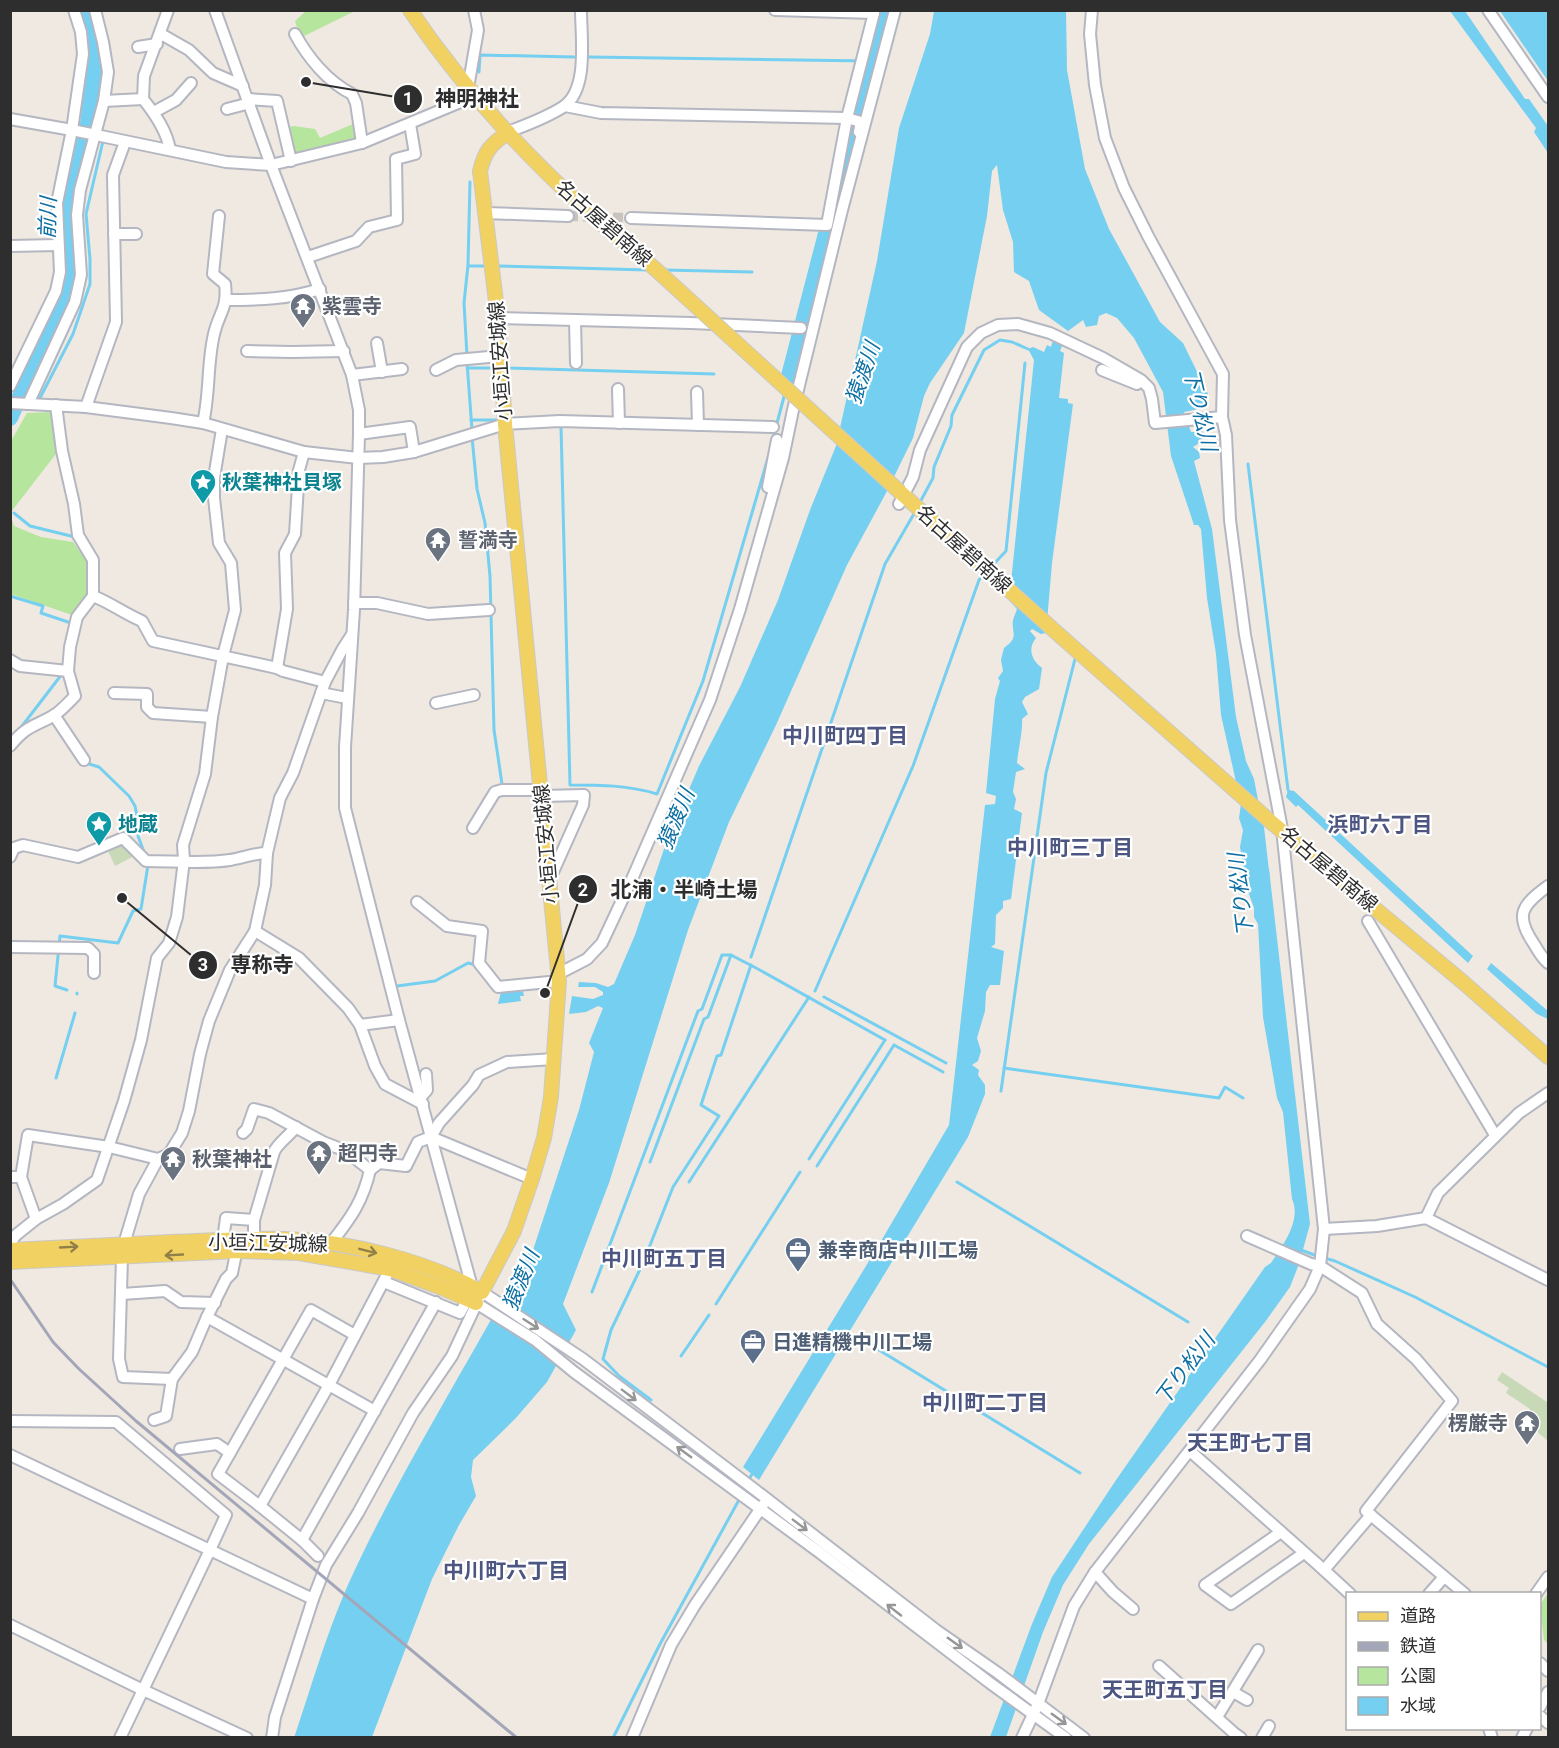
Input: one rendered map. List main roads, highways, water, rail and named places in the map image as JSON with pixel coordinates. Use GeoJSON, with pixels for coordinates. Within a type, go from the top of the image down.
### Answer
{"type":"FeatureCollection","features":[{"type":"Feature","properties":{"kind":"main road","name":"名古屋碧南線"},"geometry":{"type":"LineString","coordinates":[[410,10],[472,92],[508,132],[587,211],[651,265],[907,501],[1051,628],[1548,1057]]}},
{"type":"Feature","properties":{"kind":"main road","name":"小垣江安城線"},"geometry":{"type":"LineString","coordinates":[[475,1297],[514,1231],[532,1179],[549,1113],[558,978],[505,424],[498,318],[480,171],[490,147],[508,132]]}},
{"type":"Feature","properties":{"kind":"main road","name":"小垣江安城線"},"geometry":{"type":"LineString","coordinates":[[10,1262],[223,1240],[238,1245],[254,1239],[286,1239],[332,1244],[428,1268],[475,1297]]}},
{"type":"Feature","properties":{"kind":"main road","name":"小垣江安城線"},"geometry":{"type":"LineString","coordinates":[[10,1250],[123,1251],[238,1245],[390,1269],[475,1297]]}},
{"type":"Feature","properties":{"kind":"water","name":"猿渡川"},"geometry":{"type":"Polygon","coordinates":[[[934,11],[1066,11],[1067,70],[1085,169],[1109,229],[1160,322],[1183,343],[1208,394],[1203,408],[1184,412],[1191,432],[1196,432],[1196,426],[1200,425],[1203,433],[1201,442],[1193,447],[1199,452],[1200,458],[1194,461],[1212,529],[1236,717],[1258,800],[1259,825],[1254,844],[1257,854],[1269,869],[1310,1224],[1299,1264],[1290,1287],[1265,1322],[1089,1544],[1063,1585],[1043,1632],[1006,1737],[990,1737],[1052,1577],[1116,1480],[1265,1267],[1271,1263],[1289,1233],[1294,1216],[1283,1112],[1277,1098],[1263,1017],[1258,924],[1254,917],[1240,847],[1243,830],[1239,818],[1241,804],[1221,715],[1201,529],[1198,525],[1194,525],[1171,456],[1163,392],[1134,338],[1117,318],[1106,313],[1099,316],[1097,325],[1086,327],[1083,320],[1068,331],[1039,310],[1029,281],[1014,272],[1013,242],[1003,210],[997,165],[992,171],[987,216],[964,333],[930,383],[924,396],[913,438],[847,565],[776,725],[729,822],[688,930],[609,1183],[563,1304],[576,1330],[547,1382],[515,1419],[473,1460],[471,1477],[476,1496],[432,1579],[372,1737],[294,1738],[332,1624],[367,1544],[411,1460],[527,1254],[533,1250],[579,1110],[594,1052],[589,1043],[603,1008],[598,1006],[586,1012],[569,1014],[572,996],[593,999],[603,995],[603,992],[595,987],[578,987],[579,982],[596,983],[608,987],[614,984],[635,935],[666,843],[699,766],[740,687],[778,600],[836,446],[877,261],[899,128],[930,34],[934,11]]]}},
{"type":"Feature","properties":{"kind":"water"},"geometry":{"type":"Polygon","coordinates":[[[1450,11],[1465,11],[1525,99],[1529,99],[1548,126],[1548,153],[1534,132],[1536,128],[1450,11]]]}},
{"type":"Feature","properties":{"kind":"water"},"geometry":{"type":"Polygon","coordinates":[[[1500,11],[1548,11],[1548,81],[1500,11]]]}},
{"type":"Feature","properties":{"kind":"water"},"geometry":{"type":"Polygon","coordinates":[[[1053,340],[1062,346],[1060,351],[1064,353],[1059,398],[1068,399],[1068,403],[1073,404],[1052,563],[1046,633],[1041,634],[1032,629],[1030,631],[1036,638],[1031,650],[1032,654],[1042,668],[1039,689],[1025,697],[1022,702],[1028,714],[1022,719],[1017,763],[1025,769],[1016,772],[1013,792],[1016,799],[1014,809],[1022,813],[1011,899],[1003,901],[1003,908],[996,915],[995,944],[991,947],[1004,951],[1000,985],[990,985],[986,992],[985,1011],[977,1038],[981,1051],[978,1061],[972,1065],[979,1070],[978,1075],[985,1085],[985,1094],[968,1137],[759,1480],[743,1467],[949,1125],[985,805],[995,804],[996,796],[986,793],[995,699],[1000,681],[998,678],[1003,671],[1001,660],[1004,648],[1012,641],[1014,635],[1013,620],[1017,609],[1007,598],[1011,582],[1034,360],[1028,349],[1033,347],[1044,352],[1047,345],[1051,347],[1053,340]]]}},
{"type":"Feature","properties":{"kind":"water"},"geometry":{"type":"Polygon","coordinates":[[[1288,790],[1294,791],[1473,956],[1468,963],[1298,805],[1296,807],[1286,797],[1288,790]]]}},
{"type":"Feature","properties":{"kind":"water"},"geometry":{"type":"Polygon","coordinates":[[[1491,963],[1548,1011],[1548,1019],[1537,1014],[1487,969],[1491,963]]]}},
{"type":"Feature","properties":{"kind":"water"},"geometry":{"type":"Polygon","coordinates":[[[520,989],[524,996],[520,996],[521,1001],[498,1004],[501,992],[520,989]]]}},
{"type":"Feature","properties":{"kind":"waterway","name":"前川"},"geometry":{"type":"LineString","coordinates":[[10,418],[70,283],[71,245],[68,199],[88,124],[95,63],[94,38],[85,10]]}},
{"type":"Feature","properties":{"kind":"waterway"},"geometry":{"type":"LineString","coordinates":[[789,376],[884,10]]}},
{"type":"Feature","properties":{"kind":"waterway"},"geometry":{"type":"LineString","coordinates":[[479,72],[480,55],[574,57]]}},
{"type":"Feature","properties":{"kind":"waterway"},"geometry":{"type":"LineString","coordinates":[[589,57],[870,61]]}},
{"type":"Feature","properties":{"kind":"waterway"},"geometry":{"type":"LineString","coordinates":[[40,398],[73,334],[90,284],[86,214],[103,141]]}},
{"type":"Feature","properties":{"kind":"waterway"},"geometry":{"type":"LineString","coordinates":[[467,356],[464,303],[468,265],[470,182]]}},
{"type":"Feature","properties":{"kind":"waterway"},"geometry":{"type":"LineString","coordinates":[[469,266],[489,266]]}},
{"type":"Feature","properties":{"kind":"waterway"},"geometry":{"type":"LineString","coordinates":[[496,266],[648,270]]}},
{"type":"Feature","properties":{"kind":"waterway"},"geometry":{"type":"LineString","coordinates":[[664,270],[752,272]]}},
{"type":"Feature","properties":{"kind":"waterway"},"geometry":{"type":"LineString","coordinates":[[919,504],[933,478],[934,467],[951,426],[952,415],[984,350],[1000,340],[1028,349]]}},
{"type":"Feature","properties":{"kind":"waterway"},"geometry":{"type":"LineString","coordinates":[[467,362],[472,430]]}},
{"type":"Feature","properties":{"kind":"waterway"},"geometry":{"type":"LineString","coordinates":[[991,567],[1006,551],[1025,363]]}},
{"type":"Feature","properties":{"kind":"waterway"},"geometry":{"type":"LineString","coordinates":[[467,368],[496,368]]}},
{"type":"Feature","properties":{"kind":"waterway"},"geometry":{"type":"LineString","coordinates":[[505,368],[714,374]]}},
{"type":"Feature","properties":{"kind":"waterway"},"geometry":{"type":"LineString","coordinates":[[773,438],[785,393]]}},
{"type":"Feature","properties":{"kind":"waterway"},"geometry":{"type":"LineString","coordinates":[[471,420],[496,420]]}},
{"type":"Feature","properties":{"kind":"waterway"},"geometry":{"type":"LineString","coordinates":[[561,426],[570,785],[625,787],[657,794],[703,681],[770,451]]}},
{"type":"Feature","properties":{"kind":"waterway"},"geometry":{"type":"LineString","coordinates":[[472,437],[477,489],[485,523],[490,576],[494,730],[502,784]]}},
{"type":"Feature","properties":{"kind":"waterway"},"geometry":{"type":"LineString","coordinates":[[1248,464],[1288,790]]}},
{"type":"Feature","properties":{"kind":"waterway"},"geometry":{"type":"LineString","coordinates":[[751,957],[885,564],[915,512]]}},
{"type":"Feature","properties":{"kind":"waterway"},"geometry":{"type":"LineString","coordinates":[[14,513],[30,526],[75,537]]}},
{"type":"Feature","properties":{"kind":"waterway"},"geometry":{"type":"LineString","coordinates":[[815,991],[913,766],[979,580],[984,574]]}},
{"type":"Feature","properties":{"kind":"waterway"},"geometry":{"type":"LineString","coordinates":[[10,596],[43,606],[41,613],[71,623],[72,621]]}},
{"type":"Feature","properties":{"kind":"waterway"},"geometry":{"type":"LineString","coordinates":[[1001,1091],[1046,773],[1075,659]]}},
{"type":"Feature","properties":{"kind":"waterway"},"geometry":{"type":"LineString","coordinates":[[19,730],[62,674]]}},
{"type":"Feature","properties":{"kind":"waterway"},"geometry":{"type":"LineString","coordinates":[[87,760],[89,764],[99,767],[129,796],[135,806],[139,826],[138,836],[144,852]]}},
{"type":"Feature","properties":{"kind":"waterway","name":"下り松川"},"geometry":{"type":"LineString","coordinates":[[1254,810],[1262,880]]}},
{"type":"Feature","properties":{"kind":"waterway"},"geometry":{"type":"LineString","coordinates":[[67,990],[55,986],[60,936],[118,943],[133,911],[141,909],[148,865]]}},
{"type":"Feature","properties":{"kind":"waterway"},"geometry":{"type":"LineString","coordinates":[[592,1292],[698,1011],[702,1009],[722,955],[731,955],[758,969],[885,1040]]}},
{"type":"Feature","properties":{"kind":"waterway"},"geometry":{"type":"LineString","coordinates":[[650,1162],[704,1019],[708,1017],[731,955]]}},
{"type":"Feature","properties":{"kind":"waterway"},"geometry":{"type":"LineString","coordinates":[[397,986],[435,981],[468,963],[476,965]]}},
{"type":"Feature","properties":{"kind":"waterway"},"geometry":{"type":"LineString","coordinates":[[651,1400],[619,1376],[603,1359],[611,1330],[643,1263],[673,1187],[719,1116],[701,1105],[717,1056],[721,1055],[751,965]]}},
{"type":"Feature","properties":{"kind":"waterway"},"geometry":{"type":"LineString","coordinates":[[689,1182],[809,997]]}},
{"type":"Feature","properties":{"kind":"waterway"},"geometry":{"type":"LineString","coordinates":[[824,997],[946,1063]]}},
{"type":"Feature","properties":{"kind":"waterway"},"geometry":{"type":"LineString","coordinates":[[56,1078],[75,1013]]}},
{"type":"Feature","properties":{"kind":"waterway"},"geometry":{"type":"LineString","coordinates":[[809,1159],[885,1040]]}},
{"type":"Feature","properties":{"kind":"waterway"},"geometry":{"type":"LineString","coordinates":[[894,1045],[943,1072]]}},
{"type":"Feature","properties":{"kind":"waterway"},"geometry":{"type":"LineString","coordinates":[[817,1166],[894,1045]]}},
{"type":"Feature","properties":{"kind":"waterway"},"geometry":{"type":"LineString","coordinates":[[1004,1068],[1219,1098],[1225,1087],[1243,1098]]}},
{"type":"Feature","properties":{"kind":"waterway"},"geometry":{"type":"LineString","coordinates":[[716,1304],[800,1172]]}},
{"type":"Feature","properties":{"kind":"waterway"},"geometry":{"type":"LineString","coordinates":[[957,1182],[1188,1322]]}},
{"type":"Feature","properties":{"kind":"waterway"},"geometry":{"type":"LineString","coordinates":[[1301,1250],[1317,1256]]}},
{"type":"Feature","properties":{"kind":"waterway"},"geometry":{"type":"LineString","coordinates":[[1324,1258],[1415,1297],[1548,1367]]}},
{"type":"Feature","properties":{"kind":"waterway"},"geometry":{"type":"LineString","coordinates":[[681,1356],[709,1315]]}},
{"type":"Feature","properties":{"kind":"waterway"},"geometry":{"type":"LineString","coordinates":[[861,1339],[1080,1473]]}},
{"type":"Feature","properties":{"kind":"waterway"},"geometry":{"type":"LineString","coordinates":[[748,1481],[752,1474]]}},
{"type":"Feature","properties":{"kind":"waterway"},"geometry":{"type":"LineString","coordinates":[[613,1738],[660,1644],[740,1498]]}},
{"type":"Feature","properties":{"kind":"tunnel"},"geometry":{"type":"LineString","coordinates":[[568,216],[631,218]]}},
{"type":"Feature","properties":{"kind":"railway"},"geometry":{"type":"LineString","coordinates":[[10,1279],[53,1342],[136,1421],[517,1738]]}},
{"type":"Feature","properties":{"kind":"place","name":"神明神社"},"geometry":{"type":"Point","coordinates":[306,82]}},
{"type":"Feature","properties":{"kind":"place","name":"紫雲寺"},"geometry":{"type":"Point","coordinates":[303,329]}},
{"type":"Feature","properties":{"kind":"place","name":"秋葉神社貝塚"},"geometry":{"type":"Point","coordinates":[203,505]}},
{"type":"Feature","properties":{"kind":"place","name":"誓満寺"},"geometry":{"type":"Point","coordinates":[438,563]}},
{"type":"Feature","properties":{"kind":"place","name":"地蔵"},"geometry":{"type":"Point","coordinates":[99,847]}},
{"type":"Feature","properties":{"kind":"place","name":"専称寺"},"geometry":{"type":"Point","coordinates":[122,898]}},
{"type":"Feature","properties":{"kind":"place","name":"北浦・半崎土場"},"geometry":{"type":"Point","coordinates":[545,993]}},
{"type":"Feature","properties":{"kind":"place","name":"超円寺"},"geometry":{"type":"Point","coordinates":[319,1176]}},
{"type":"Feature","properties":{"kind":"place","name":"秋葉神社"},"geometry":{"type":"Point","coordinates":[173,1182]}},
{"type":"Feature","properties":{"kind":"place","name":"兼幸商店中川工場"},"geometry":{"type":"Point","coordinates":[798,1273]}},
{"type":"Feature","properties":{"kind":"place","name":"日進精機中川工場"},"geometry":{"type":"Point","coordinates":[753,1365]}},
{"type":"Feature","properties":{"kind":"place","name":"楞厳寺"},"geometry":{"type":"Point","coordinates":[1527,1446]}},
{"type":"Feature","properties":{"kind":"district","name":"中川町四丁目"},"geometry":{"type":"Point","coordinates":[845,736]}},
{"type":"Feature","properties":{"kind":"district","name":"浜町六丁目"},"geometry":{"type":"Point","coordinates":[1380,825]}},
{"type":"Feature","properties":{"kind":"district","name":"中川町三丁目"},"geometry":{"type":"Point","coordinates":[1070,848]}},
{"type":"Feature","properties":{"kind":"district","name":"中川町五丁目"},"geometry":{"type":"Point","coordinates":[664,1259]}},
{"type":"Feature","properties":{"kind":"district","name":"中川町二丁目"},"geometry":{"type":"Point","coordinates":[985,1403]}},
{"type":"Feature","properties":{"kind":"district","name":"天王町七丁目"},"geometry":{"type":"Point","coordinates":[1250,1443]}},
{"type":"Feature","properties":{"kind":"district","name":"中川町六丁目"},"geometry":{"type":"Point","coordinates":[506,1571]}},
{"type":"Feature","properties":{"kind":"district","name":"天王町五丁目"},"geometry":{"type":"Point","coordinates":[1165,1690]}}]}
